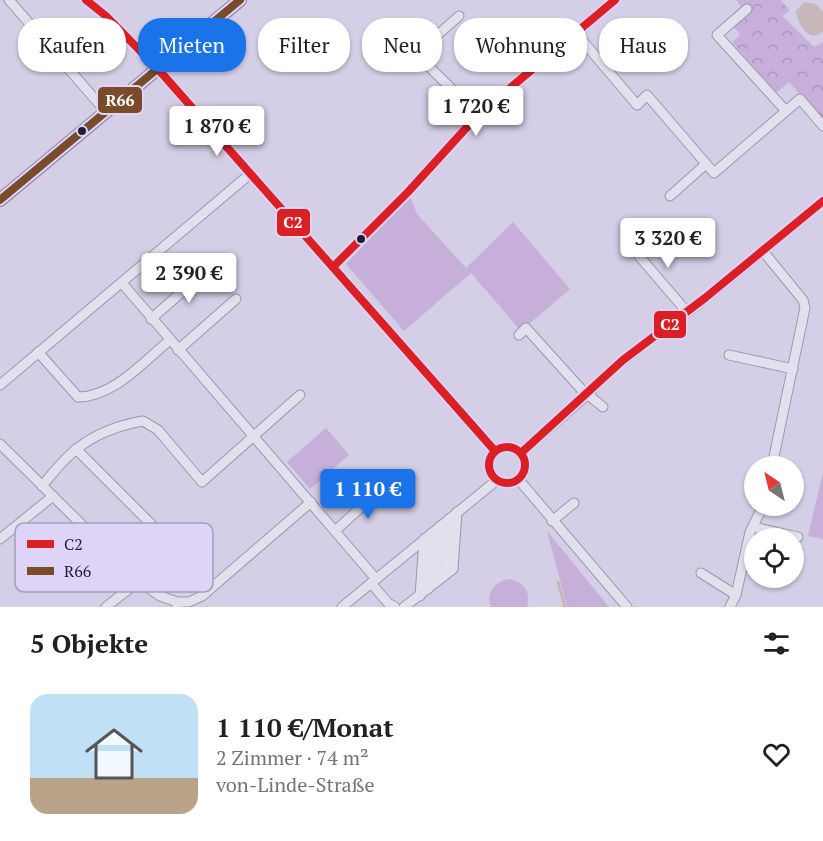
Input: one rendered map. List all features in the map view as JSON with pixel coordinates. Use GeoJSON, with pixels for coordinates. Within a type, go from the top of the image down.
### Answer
{"type":"FeatureCollection","features":[{"type":"Feature","properties":{"kind":"main road"},"geometry":{"type":"LineString","coordinates":[[219,18],[240,0]]}},
{"type":"Feature","properties":{"kind":"main road"},"geometry":{"type":"LineString","coordinates":[[0,200],[154,72]]}},
{"type":"Feature","properties":{"kind":"street"},"geometry":{"type":"LineString","coordinates":[[9,0],[106,112]]}},
{"type":"Feature","properties":{"kind":"street"},"geometry":{"type":"LineString","coordinates":[[86,0],[106,16],[138,49]]}},
{"type":"Feature","properties":{"kind":"street"},"geometry":{"type":"LineString","coordinates":[[587,24],[615,0]]}},
{"type":"Feature","properties":{"kind":"street"},"geometry":{"type":"LineString","coordinates":[[747,9],[717,35],[786,111]]}},
{"type":"Feature","properties":{"kind":"street"},"geometry":{"type":"LineString","coordinates":[[442,31],[459,16]]}},
{"type":"Feature","properties":{"kind":"street"},"geometry":{"type":"LineString","coordinates":[[587,46],[637,105],[647,95],[714,173],[800,99],[823,126]]}},
{"type":"Feature","properties":{"kind":"street"},"geometry":{"type":"LineString","coordinates":[[161,72],[495,451]]}},
{"type":"Feature","properties":{"kind":"street"},"geometry":{"type":"LineString","coordinates":[[434,72],[478,115]]}},
{"type":"Feature","properties":{"kind":"street"},"geometry":{"type":"LineString","coordinates":[[333,267],[408,192],[478,115],[529,72]]}},
{"type":"Feature","properties":{"kind":"street"},"geometry":{"type":"LineString","coordinates":[[670,196],[706,164]]}},
{"type":"Feature","properties":{"kind":"street"},"geometry":{"type":"LineString","coordinates":[[0,385],[250,174]]}},
{"type":"Feature","properties":{"kind":"street"},"geometry":{"type":"LineString","coordinates":[[521,453],[645,343],[687,312],[823,201]]}},
{"type":"Feature","properties":{"kind":"street"},"geometry":{"type":"LineString","coordinates":[[627,242],[687,312]]}},
{"type":"Feature","properties":{"kind":"street"},"geometry":{"type":"LineString","coordinates":[[762,250],[802,300],[805,309],[774,456]]}},
{"type":"Feature","properties":{"kind":"street"},"geometry":{"type":"LineString","coordinates":[[151,319],[208,269]]}},
{"type":"Feature","properties":{"kind":"street"},"geometry":{"type":"LineString","coordinates":[[122,283],[336,530],[388,603],[395,607]]}},
{"type":"Feature","properties":{"kind":"street"},"geometry":{"type":"LineString","coordinates":[[178,350],[236,299]]}},
{"type":"Feature","properties":{"kind":"street"},"geometry":{"type":"LineString","coordinates":[[519,335],[526,328],[581,389],[603,407]]}},
{"type":"Feature","properties":{"kind":"street"},"geometry":{"type":"LineString","coordinates":[[38,352],[78,397],[88,397],[118,382],[170,340]]}},
{"type":"Feature","properties":{"kind":"street"},"geometry":{"type":"LineString","coordinates":[[729,355],[793,369]]}},
{"type":"Feature","properties":{"kind":"street"},"geometry":{"type":"LineString","coordinates":[[42,486],[76,449],[92,438],[124,425],[143,421],[158,430],[202,483],[300,395]]}},
{"type":"Feature","properties":{"kind":"street"},"geometry":{"type":"LineString","coordinates":[[0,444],[80,523]]}},
{"type":"Feature","properties":{"kind":"street"},"geometry":{"type":"LineString","coordinates":[[512,447],[521,453],[526,463],[519,480],[506,483],[496,480],[489,466],[495,451],[512,447]]}},
{"type":"Feature","properties":{"kind":"street"},"geometry":{"type":"LineString","coordinates":[[76,449],[150,523]]}},
{"type":"Feature","properties":{"kind":"street"},"geometry":{"type":"LineString","coordinates":[[342,607],[496,480]]}},
{"type":"Feature","properties":{"kind":"street"},"geometry":{"type":"LineString","coordinates":[[519,480],[627,607]]}},
{"type":"Feature","properties":{"kind":"street"},"geometry":{"type":"LineString","coordinates":[[336,530],[381,489]]}},
{"type":"Feature","properties":{"kind":"street"},"geometry":{"type":"LineString","coordinates":[[20,523],[53,496]]}},
{"type":"Feature","properties":{"kind":"street"},"geometry":{"type":"LineString","coordinates":[[213,587],[311,502]]}},
{"type":"Feature","properties":{"kind":"street"},"geometry":{"type":"LineString","coordinates":[[552,521],[574,503]]}},
{"type":"Feature","properties":{"kind":"street"},"geometry":{"type":"LineString","coordinates":[[404,607],[454,566],[457,512]]}},
{"type":"Feature","properties":{"kind":"street"},"geometry":{"type":"LineString","coordinates":[[730,607],[736,595],[750,532],[758,516]]}},
{"type":"Feature","properties":{"kind":"street"},"geometry":{"type":"LineString","coordinates":[[445,575],[449,519]]}},
{"type":"Feature","properties":{"kind":"street"},"geometry":{"type":"LineString","coordinates":[[436,582],[440,526]]}},
{"type":"Feature","properties":{"kind":"street"},"geometry":{"type":"LineString","coordinates":[[0,539],[15,527]]}},
{"type":"Feature","properties":{"kind":"street"},"geometry":{"type":"LineString","coordinates":[[753,527],[758,528]]}},
{"type":"Feature","properties":{"kind":"street"},"geometry":{"type":"LineString","coordinates":[[428,589],[432,533]]}},
{"type":"Feature","properties":{"kind":"street"},"geometry":{"type":"LineString","coordinates":[[420,596],[424,539]]}},
{"type":"Feature","properties":{"kind":"street"},"geometry":{"type":"LineString","coordinates":[[701,573],[736,595]]}},
{"type":"Feature","properties":{"kind":"street"},"geometry":{"type":"LineString","coordinates":[[106,607],[125,592]]}},
{"type":"Feature","properties":{"kind":"street"},"geometry":{"type":"LineString","coordinates":[[154,592],[177,604],[195,600],[207,592]]}},
{"type":"Feature","properties":{"kind":"green space"},"geometry":{"type":"Polygon","coordinates":[[[736,0],[780,0],[790,10],[783,16],[814,47],[823,42],[823,120],[789,82],[776,93],[732,42],[740,35],[728,19],[741,6],[736,0]]]}},
{"type":"Feature","properties":{"kind":"green space"},"geometry":{"type":"Polygon","coordinates":[[[410,196],[417,214],[466,268],[513,222],[570,289],[521,331],[471,273],[404,331],[346,264],[410,196]]]}},
{"type":"Feature","properties":{"kind":"green space"},"geometry":{"type":"Polygon","coordinates":[[[326,428],[349,455],[310,489],[287,462],[326,428]]]}},
{"type":"Feature","properties":{"kind":"green space"},"geometry":{"type":"Polygon","coordinates":[[[823,472],[823,539],[808,536],[823,472]]]}},
{"type":"Feature","properties":{"kind":"green space"},"geometry":{"type":"Polygon","coordinates":[[[547,531],[609,607],[567,607],[547,531]]]}},
{"type":"Feature","properties":{"kind":"green space"},"geometry":{"type":"Polygon","coordinates":[[[510,579],[520,583],[526,589],[527,607],[491,607],[489,596],[493,588],[500,582],[510,579]]]}},
{"type":"Feature","properties":{"kind":"shaded area"},"geometry":{"type":"Polygon","coordinates":[[[804,2],[816,4],[823,12],[823,31],[818,35],[809,34],[799,22],[796,11],[804,2]]]}},
{"type":"Feature","properties":{"kind":"waterway"},"geometry":{"type":"LineString","coordinates":[[558,582],[565,607]]}},
{"type":"Feature","properties":{"kind":"transit line","name":"C2"},"geometry":{"type":"LineString","coordinates":[[86,0],[106,16],[158,69],[495,451]]}},
{"type":"Feature","properties":{"kind":"transit line","name":"R66"},"geometry":{"type":"LineString","coordinates":[[0,200],[240,0]]}},
{"type":"Feature","properties":{"kind":"transit line","name":"C2"},"geometry":{"type":"LineString","coordinates":[[333,267],[408,192],[478,115],[615,0]]}},
{"type":"Feature","properties":{"kind":"transit line","name":"C2"},"geometry":{"type":"LineString","coordinates":[[521,453],[623,360],[705,298],[823,201]]}},
{"type":"Feature","properties":{"kind":"transit line","name":"C2"},"geometry":{"type":"LineString","coordinates":[[507,447],[520,452],[525,465],[520,478],[507,483],[494,478],[489,465],[494,452],[507,447]]}}]}
